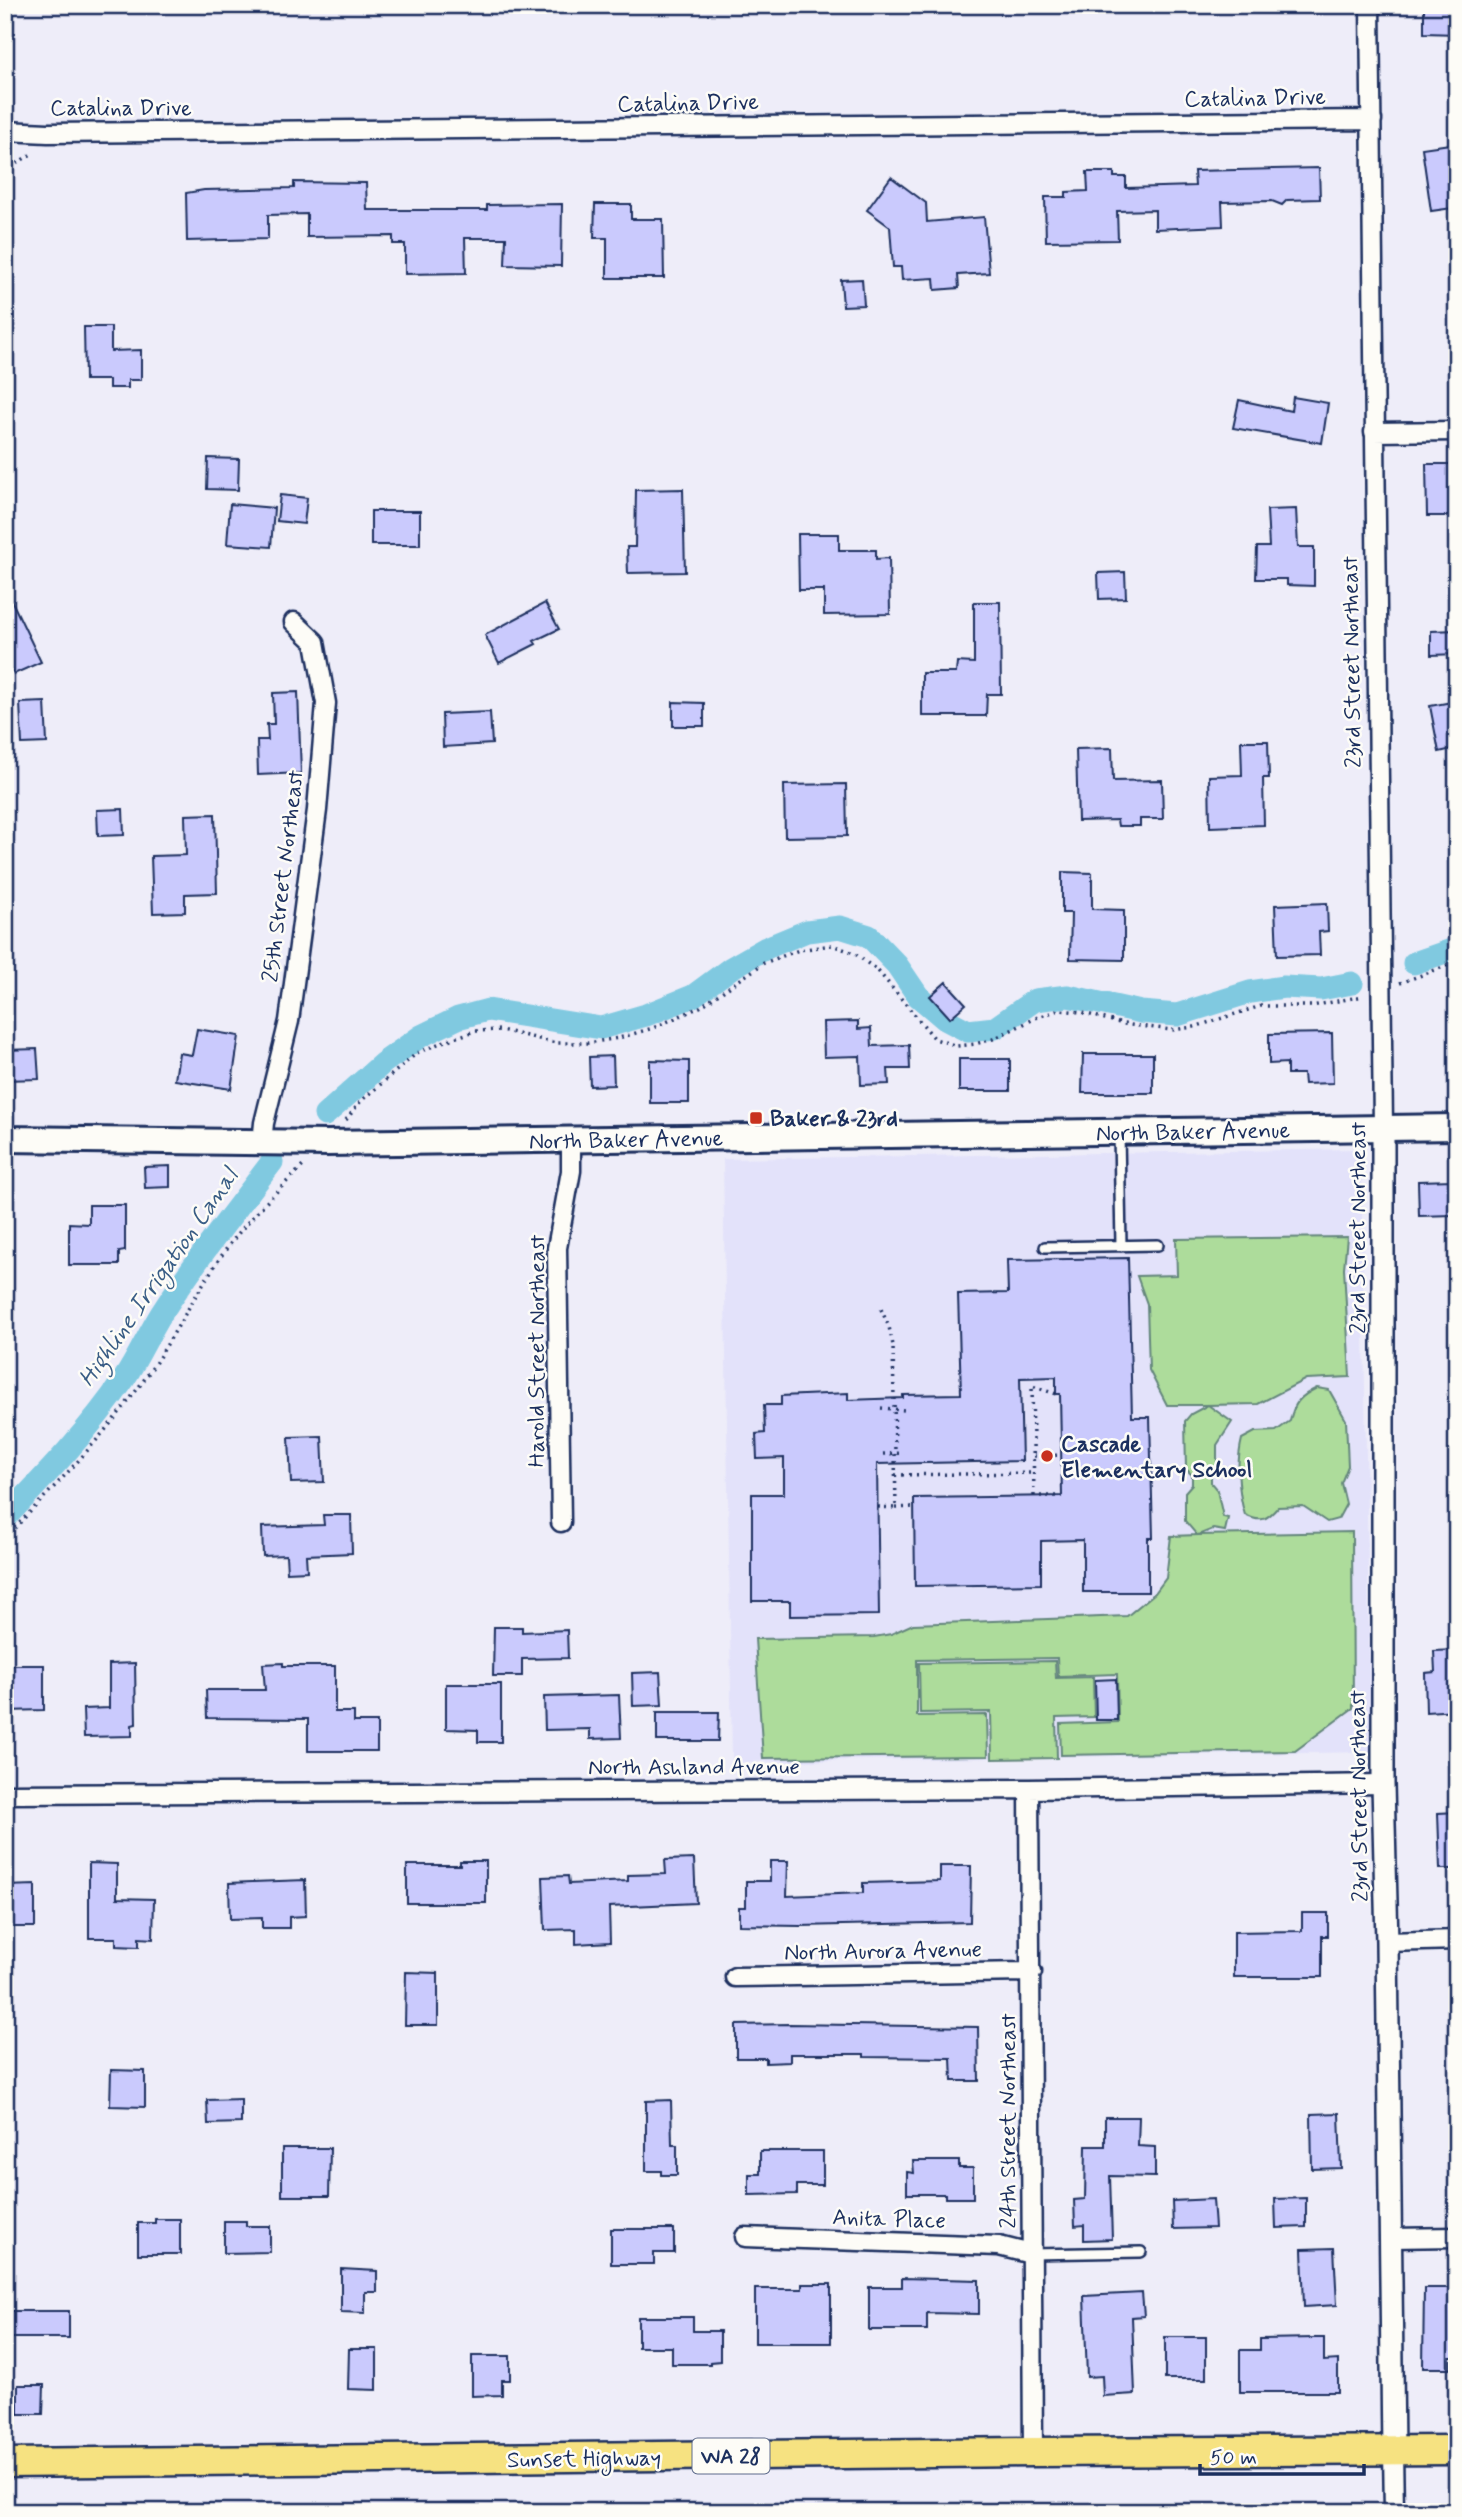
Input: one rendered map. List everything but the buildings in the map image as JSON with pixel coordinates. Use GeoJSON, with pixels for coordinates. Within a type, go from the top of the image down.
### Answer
{"type":"FeatureCollection","features":[{"type":"Feature","properties":{"kind":"highway","name":"Sunset Highway"},"geometry":{"type":"LineString","coordinates":[[5,2463],[1457,2450]]}},
{"type":"Feature","properties":{"kind":"main road","name":"North Baker Avenue"},"geometry":{"type":"LineString","coordinates":[[5,1139],[328,1143],[1457,1127]]}},
{"type":"Feature","properties":{"kind":"street","name":"23rd Street Northeast"},"geometry":{"type":"LineString","coordinates":[[1370,5],[1383,1127],[1382,1784],[1387,1941],[1393,2451]]}},
{"type":"Feature","properties":{"kind":"street","name":"Catalina Drive"},"geometry":{"type":"LineString","coordinates":[[5,131],[48,133],[1372,120]]}},
{"type":"Feature","properties":{"kind":"street"},"geometry":{"type":"LineString","coordinates":[[1374,432],[1457,431]]}},
{"type":"Feature","properties":{"kind":"street","name":"25th Street Northeast"},"geometry":{"type":"LineString","coordinates":[[262,1143],[291,1008],[317,810],[326,703],[315,642],[293,622]]}},
{"type":"Feature","properties":{"kind":"street","name":"Harold Street Northeast"},"geometry":{"type":"LineString","coordinates":[[561,1522],[557,1248],[571,1171],[571,1139]]}},
{"type":"Feature","properties":{"kind":"street","name":"North Ashland Avenue"},"geometry":{"type":"LineString","coordinates":[[5,1794],[1029,1789],[1382,1784]]}},
{"type":"Feature","properties":{"kind":"street","name":"24th Street Northeast"},"geometry":{"type":"LineString","coordinates":[[1029,1789],[1033,2452]]}},
{"type":"Feature","properties":{"kind":"street"},"geometry":{"type":"LineString","coordinates":[[1387,1941],[1457,1940]]}},
{"type":"Feature","properties":{"kind":"street","name":"North Aurora Avenue"},"geometry":{"type":"LineString","coordinates":[[735,1977],[1031,1972]]}},
{"type":"Feature","properties":{"kind":"street","name":"Anita Place"},"geometry":{"type":"LineString","coordinates":[[745,2237],[999,2246],[1031,2254]]}},
{"type":"Feature","properties":{"kind":"street"},"geometry":{"type":"LineString","coordinates":[[1391,2238],[1457,2237]]}},
{"type":"Feature","properties":{"kind":"street"},"geometry":{"type":"LineString","coordinates":[[1393,2451],[1394,2512]]}},
{"type":"Feature","properties":{"kind":"lane"},"geometry":{"type":"LineString","coordinates":[[1119,1133],[1121,1246]]}},
{"type":"Feature","properties":{"kind":"lane"},"geometry":{"type":"LineString","coordinates":[[1045,1247],[1158,1245]]}},
{"type":"Feature","properties":{"kind":"lane"},"geometry":{"type":"LineString","coordinates":[[1031,2254],[1141,2252]]}},
{"type":"Feature","properties":{"kind":"path"},"geometry":{"type":"LineString","coordinates":[[5,1538],[117,1416],[149,1373],[191,1302],[228,1247],[268,1199],[328,1143],[360,1101],[417,1053],[445,1041],[475,1031],[501,1030],[556,1043],[588,1043],[619,1038],[653,1028],[700,1007],[764,963],[799,950],[832,945],[854,953],[878,971],[935,1039],[957,1046],[993,1039],[1059,1010],[1080,1012],[1123,1024],[1172,1030],[1194,1027],[1261,1006],[1312,1006],[1382,990],[1457,962]]}},
{"type":"Feature","properties":{"kind":"path"},"geometry":{"type":"LineString","coordinates":[[881,1309],[893,1345],[896,1508]]}},
{"type":"Feature","properties":{"kind":"path"},"geometry":{"type":"LineString","coordinates":[[1034,1496],[1032,1386],[1056,1394]]}},
{"type":"Feature","properties":{"kind":"path"},"geometry":{"type":"LineString","coordinates":[[881,1408],[904,1410]]}},
{"type":"Feature","properties":{"kind":"path"},"geometry":{"type":"LineString","coordinates":[[883,1454],[904,1453]]}},
{"type":"Feature","properties":{"kind":"path"},"geometry":{"type":"LineString","coordinates":[[1034,1456],[1061,1455]]}},
{"type":"Feature","properties":{"kind":"path"},"geometry":{"type":"LineString","coordinates":[[895,1475],[1035,1473]]}},
{"type":"Feature","properties":{"kind":"path"},"geometry":{"type":"LineString","coordinates":[[1040,1496],[1062,1496]]}},
{"type":"Feature","properties":{"kind":"path"},"geometry":{"type":"LineString","coordinates":[[878,1507],[914,1507]]}},
{"type":"Feature","properties":{"kind":"shaded area","name":"Cascade Elementary School"},"geometry":{"type":"Polygon","coordinates":[[[1361,1149],[1371,1752],[732,1762],[723,1159],[1361,1149]]]}},
{"type":"Feature","properties":{"kind":"green space"},"geometry":{"type":"Polygon","coordinates":[[[1347,1237],[1344,1268],[1350,1377],[1306,1379],[1258,1404],[1167,1405],[1149,1370],[1147,1304],[1137,1276],[1177,1275],[1176,1239],[1347,1237]]]}},
{"type":"Feature","properties":{"kind":"green space"},"geometry":{"type":"Polygon","coordinates":[[[1317,1388],[1329,1390],[1346,1420],[1348,1466],[1341,1483],[1346,1504],[1338,1519],[1327,1522],[1303,1506],[1278,1507],[1263,1519],[1245,1515],[1239,1477],[1242,1439],[1255,1432],[1276,1431],[1290,1421],[1299,1401],[1317,1388]]]}},
{"type":"Feature","properties":{"kind":"green space"},"geometry":{"type":"Polygon","coordinates":[[[1208,1405],[1232,1422],[1217,1445],[1217,1467],[1211,1476],[1223,1517],[1228,1518],[1225,1531],[1213,1529],[1198,1535],[1352,1532],[1353,1708],[1295,1751],[1061,1755],[1060,1724],[1118,1722],[1117,1674],[1058,1676],[1057,1658],[917,1660],[917,1716],[987,1715],[988,1756],[763,1758],[755,1639],[874,1637],[891,1634],[913,1624],[1127,1616],[1155,1593],[1166,1578],[1171,1536],[1197,1535],[1185,1521],[1185,1492],[1192,1484],[1192,1475],[1186,1469],[1185,1421],[1191,1414],[1208,1405]]]}},
{"type":"Feature","properties":{"kind":"green space"},"geometry":{"type":"Polygon","coordinates":[[[1055,1661],[1056,1678],[1093,1677],[1094,1717],[1056,1718],[1057,1758],[992,1759],[991,1712],[920,1713],[919,1663],[1055,1661]]]}},
{"type":"Feature","properties":{"kind":"waterway","name":"Highline Irrigation Canal"},"geometry":{"type":"LineString","coordinates":[[325,1115],[383,1063],[421,1036],[458,1018],[488,1010],[601,1028],[646,1015],[693,996],[731,968],[766,948],[807,931],[840,927],[869,936],[897,965],[918,996],[945,1019],[968,1031],[995,1028],[1035,1000],[1068,996],[1141,1012],[1177,1015],[1250,992],[1284,987],[1321,989],[1352,983]]}},
{"type":"Feature","properties":{"kind":"waterway","name":"Highline Irrigation Canal"},"geometry":{"type":"LineString","coordinates":[[1414,963],[1457,948]]}},
{"type":"Feature","properties":{"kind":"waterway","name":"Highline Irrigation Canal"},"geometry":{"type":"LineString","coordinates":[[5,1518],[68,1451],[111,1398],[174,1294],[272,1162]]}},
{"type":"Feature","properties":{"kind":"place","name":"Baker & 23rd"},"geometry":{"type":"Point","coordinates":[756,1118]}},
{"type":"Feature","properties":{"kind":"place","name":"Cascade Elementary School"},"geometry":{"type":"Point","coordinates":[1047,1456]}}]}
